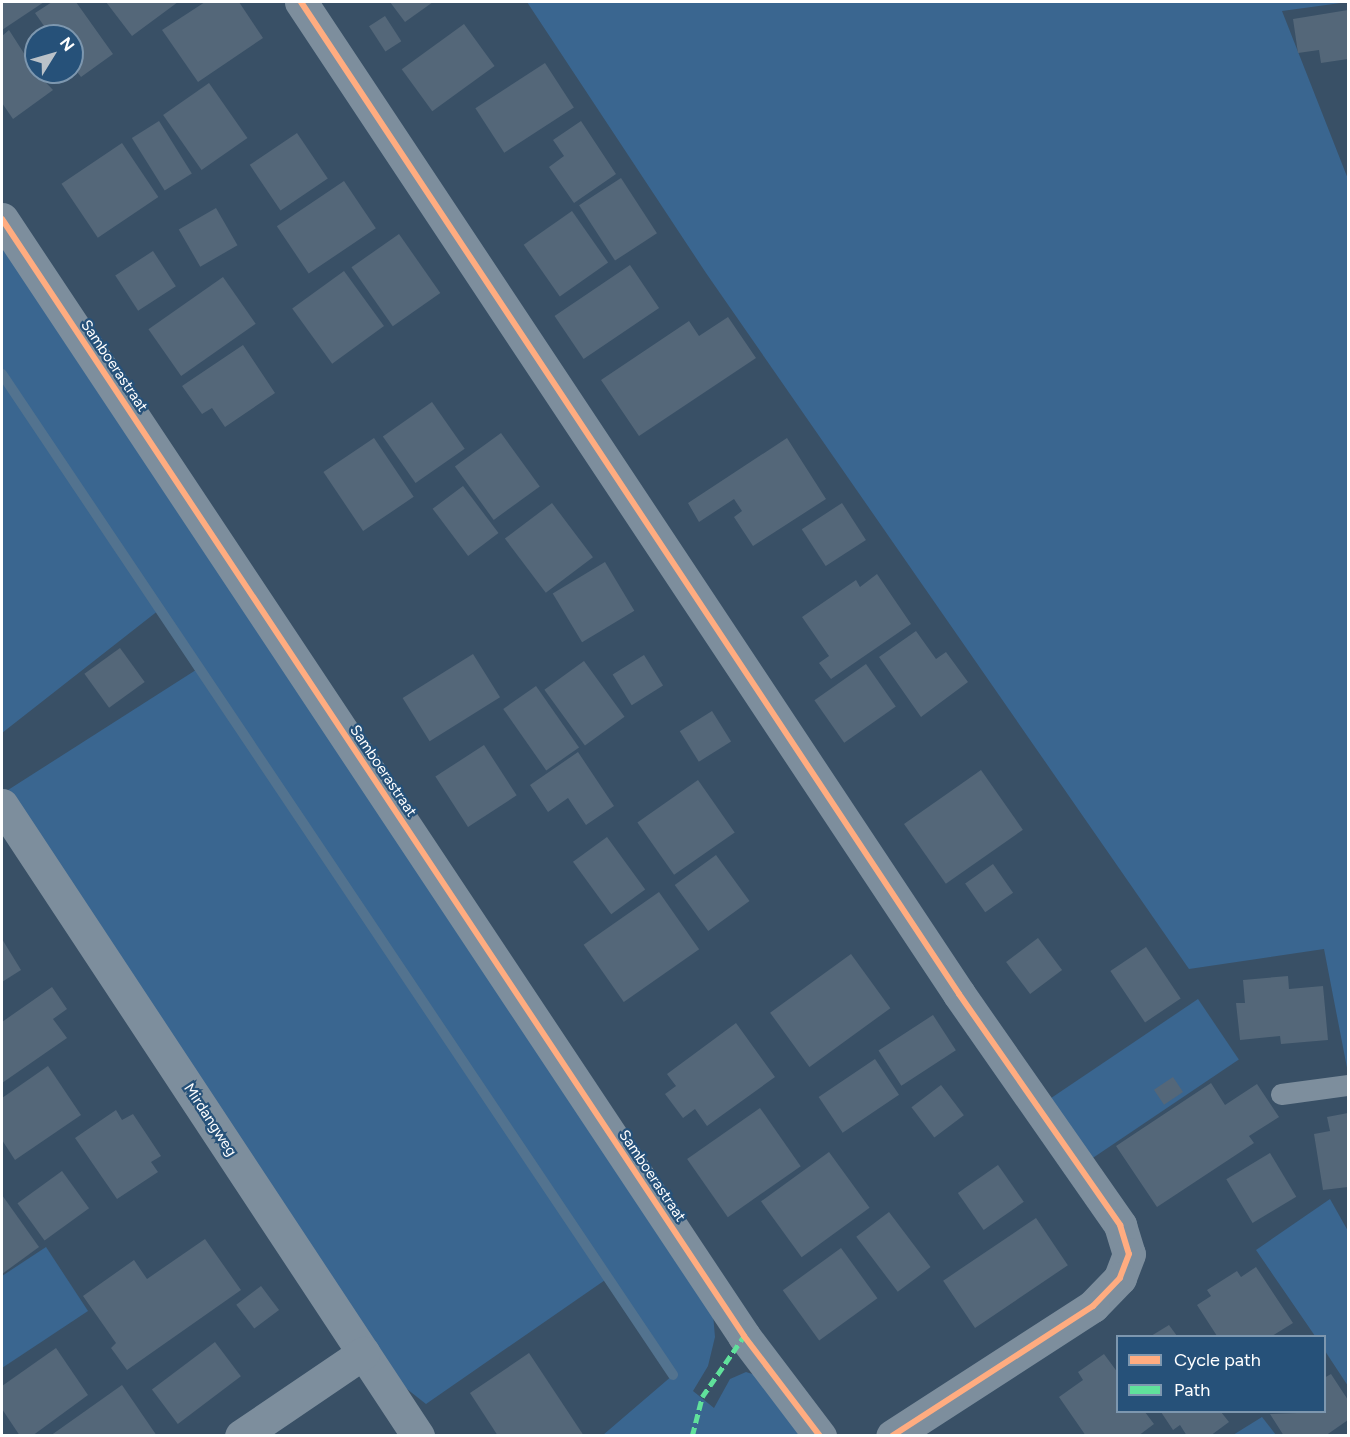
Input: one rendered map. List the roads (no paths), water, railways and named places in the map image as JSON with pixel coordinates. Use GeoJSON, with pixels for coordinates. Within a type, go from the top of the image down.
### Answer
{"type":"FeatureCollection","features":[{"type":"Feature","properties":{"kind":"street"},"geometry":{"type":"LineString","coordinates":[[301,2],[959,994],[1120,1225],[1130,1254],[1120,1278],[1093,1306],[892,1436]]}},
{"type":"Feature","properties":{"kind":"street","name":"Samboerastraat"},"geometry":{"type":"LineString","coordinates":[[2,219],[744,1336],[820,1436]]}},
{"type":"Feature","properties":{"kind":"street","name":"Mirdangweg"},"geometry":{"type":"LineString","coordinates":[[2,805],[418,1436]]}},
{"type":"Feature","properties":{"kind":"street"},"geometry":{"type":"LineString","coordinates":[[241,1436],[363,1353]]}},
{"type":"Feature","properties":{"kind":"lane"},"geometry":{"type":"LineString","coordinates":[[1281,1094],[1348,1085]]}},
{"type":"Feature","properties":{"kind":"waterway"},"geometry":{"type":"LineString","coordinates":[[2,374],[673,1375]]}}]}
